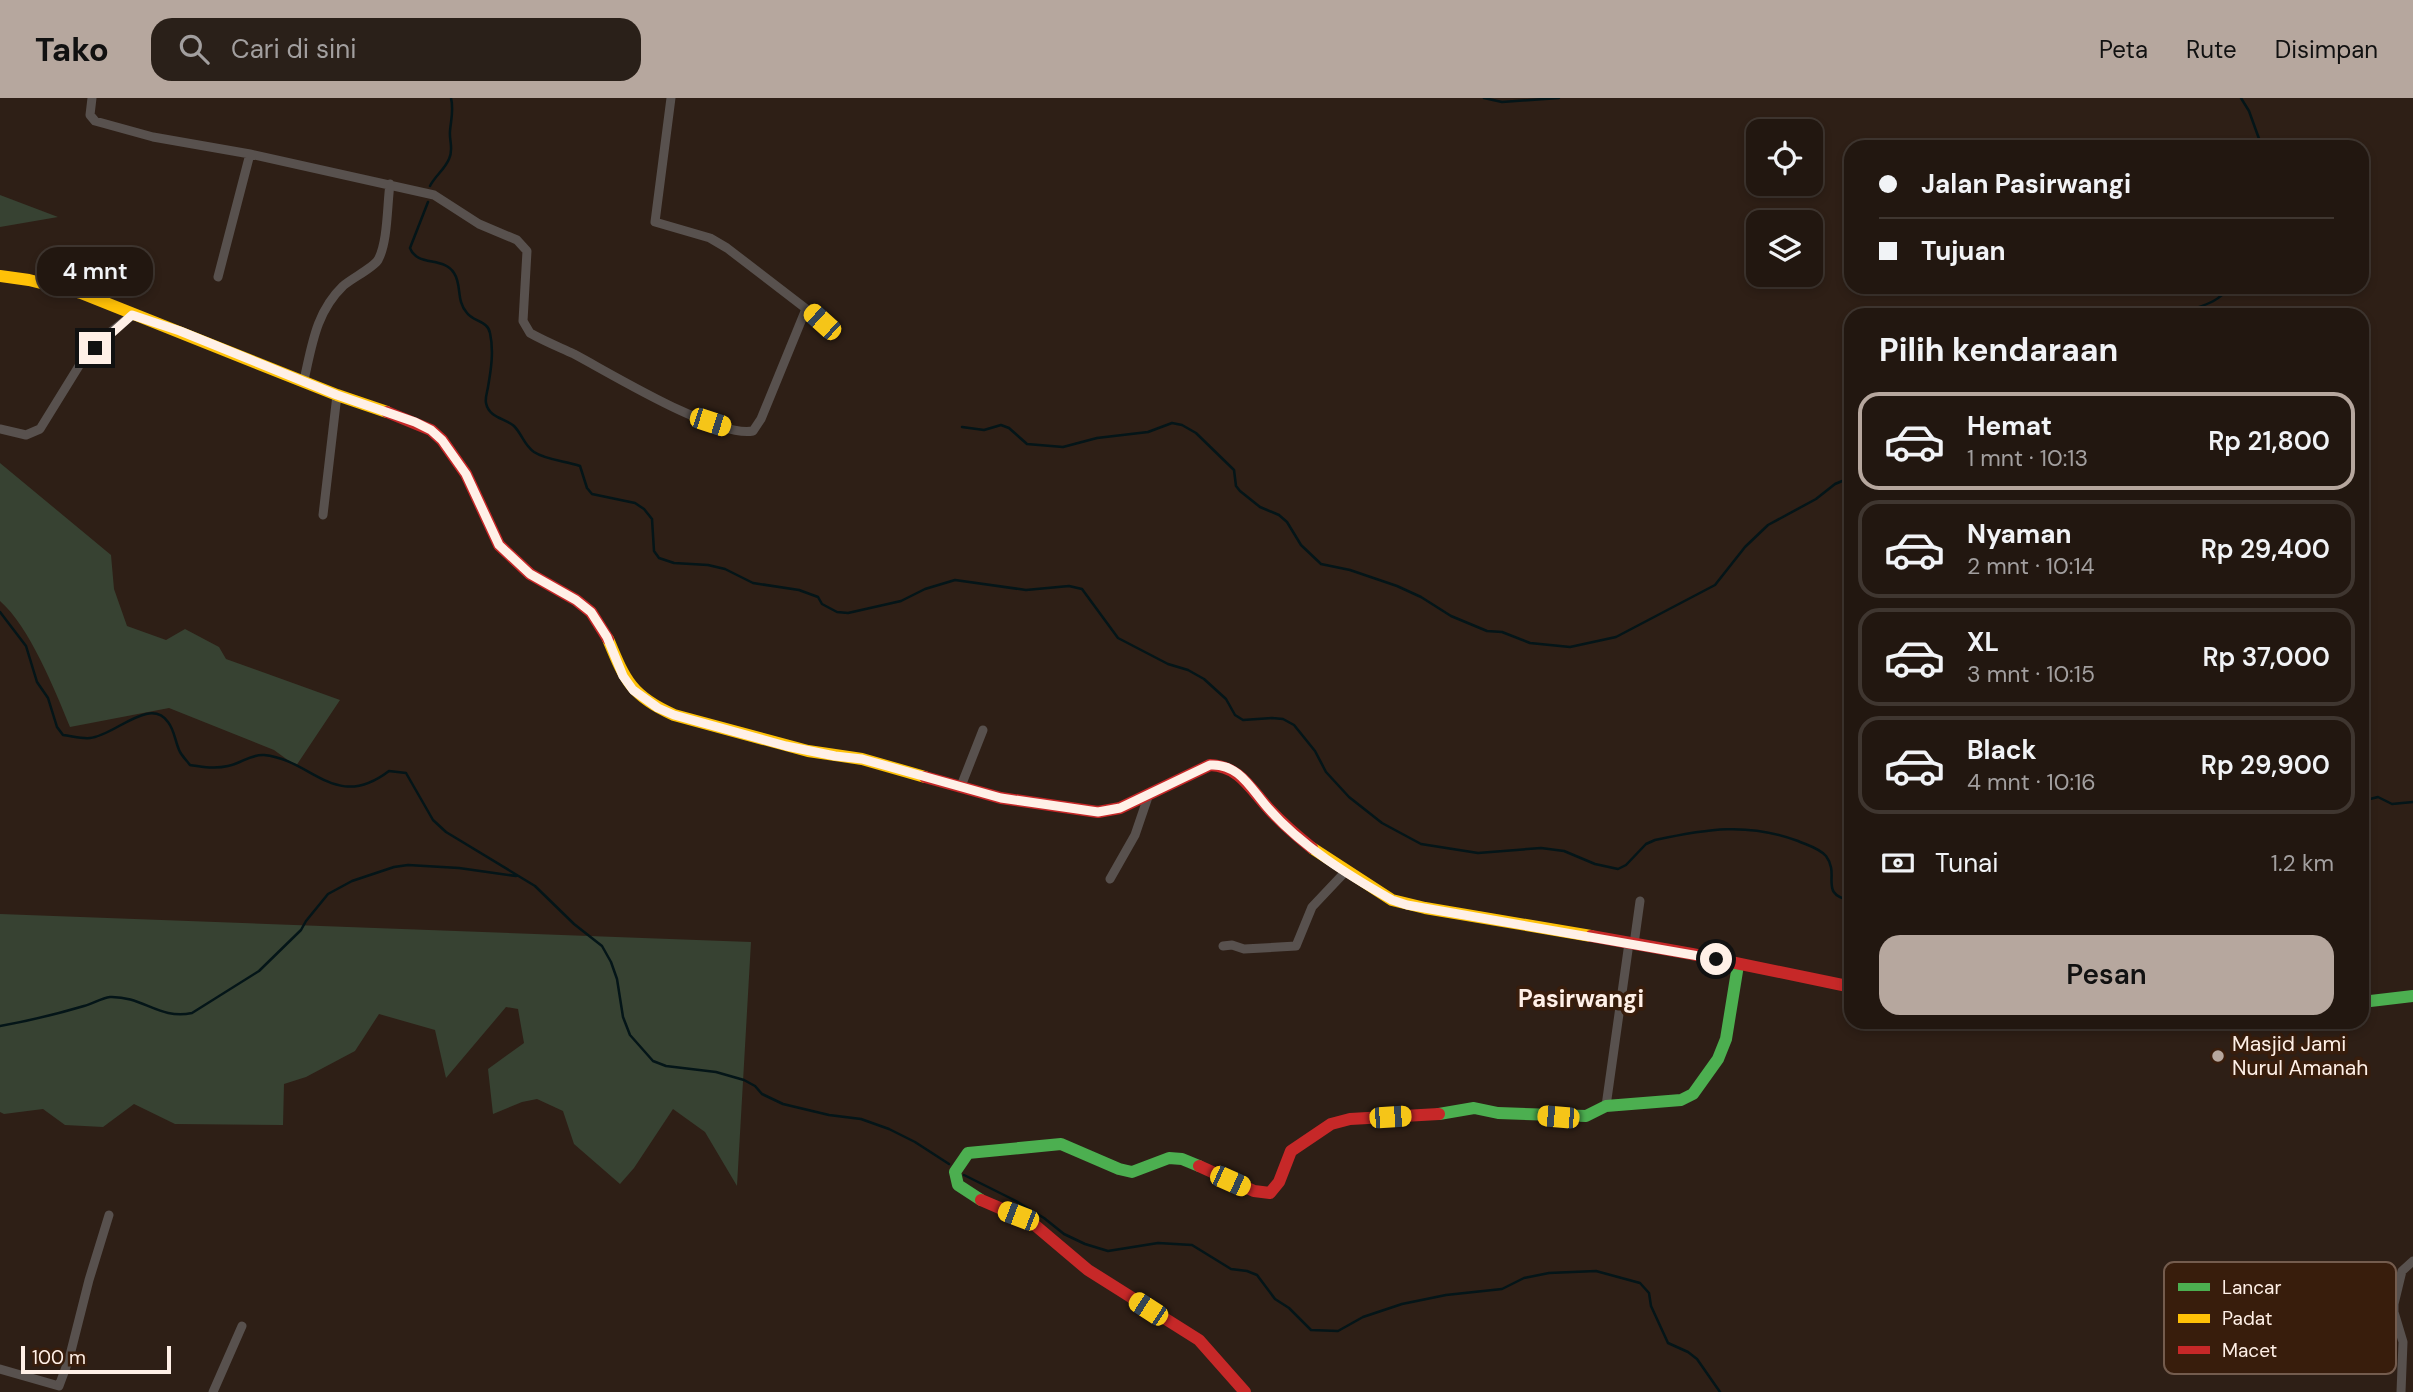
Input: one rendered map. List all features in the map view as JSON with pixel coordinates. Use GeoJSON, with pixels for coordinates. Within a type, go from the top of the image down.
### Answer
{"type":"FeatureCollection","features":[{"type":"Feature","properties":{"kind":"street"},"geometry":{"type":"LineString","coordinates":[[92,98],[90,115],[95,121],[167,140],[250,154],[434,195],[479,224],[525,246],[527,251],[523,321],[530,333],[658,400],[733,429],[749,432],[757,426],[806,309]]}},
{"type":"Feature","properties":{"kind":"street"},"geometry":{"type":"LineString","coordinates":[[671,98],[655,222],[709,238],[727,248],[834,334]]}},
{"type":"Feature","properties":{"kind":"street"},"geometry":{"type":"LineString","coordinates":[[218,277],[250,154]]}},
{"type":"Feature","properties":{"kind":"street"},"geometry":{"type":"LineString","coordinates":[[304,380],[314,338],[327,305],[344,285],[378,261],[390,184]]}},
{"type":"Feature","properties":{"kind":"street"},"geometry":{"type":"LineString","coordinates":[[0,276],[65,288],[94,298],[431,430],[442,440],[466,474],[499,545],[530,574],[576,600],[591,612],[607,637],[623,676],[633,690],[658,708],[724,730],[808,751],[862,759],[1001,798],[1098,812],[1120,808],[1210,765],[1228,767],[1244,778],[1291,831],[1392,900],[1407,905],[1689,953],[1791,977],[1844,986]]}},
{"type":"Feature","properties":{"kind":"street"},"geometry":{"type":"LineString","coordinates":[[0,429],[26,435],[40,429],[82,361],[108,334],[132,315]]}},
{"type":"Feature","properties":{"kind":"street"},"geometry":{"type":"LineString","coordinates":[[323,515],[337,395]]}},
{"type":"Feature","properties":{"kind":"street"},"geometry":{"type":"LineString","coordinates":[[961,786],[983,730]]}},
{"type":"Feature","properties":{"kind":"street"},"geometry":{"type":"LineString","coordinates":[[1110,879],[1135,835],[1149,794]]}},
{"type":"Feature","properties":{"kind":"street"},"geometry":{"type":"LineString","coordinates":[[1223,946],[1232,945],[1244,949],[1296,946],[1312,907],[1346,871]]}},
{"type":"Feature","properties":{"kind":"street"},"geometry":{"type":"LineString","coordinates":[[1606,1106],[1640,901]]}},
{"type":"Feature","properties":{"kind":"street"},"geometry":{"type":"LineString","coordinates":[[1245,1392],[1199,1340],[1088,1270],[1030,1220],[987,1204],[958,1185],[958,1166],[968,1153],[1060,1144],[1124,1171],[1138,1171],[1169,1158],[1182,1159],[1254,1191],[1270,1193],[1279,1182],[1291,1151],[1331,1124],[1350,1119],[1433,1115],[1474,1108],[1498,1113],[1586,1116],[1606,1106],[1681,1100],[1693,1094],[1717,1059],[1726,1039],[1738,965]]}},
{"type":"Feature","properties":{"kind":"street"},"geometry":{"type":"LineString","coordinates":[[2369,1001],[2413,996]]}},
{"type":"Feature","properties":{"kind":"street"},"geometry":{"type":"LineString","coordinates":[[0,1369],[62,1389],[89,1280],[109,1216]]}},
{"type":"Feature","properties":{"kind":"street"},"geometry":{"type":"LineString","coordinates":[[2396,1296],[2402,1271],[2413,1261]]}},
{"type":"Feature","properties":{"kind":"street"},"geometry":{"type":"LineString","coordinates":[[2396,1312],[2403,1342],[2401,1392]]}},
{"type":"Feature","properties":{"kind":"street"},"geometry":{"type":"LineString","coordinates":[[213,1392],[242,1326]]}},
{"type":"Feature","properties":{"kind":"green space"},"geometry":{"type":"Polygon","coordinates":[[[0,195],[58,217],[0,227],[0,195]]]}},
{"type":"Feature","properties":{"kind":"green space"},"geometry":{"type":"Polygon","coordinates":[[[0,463],[111,555],[114,589],[127,626],[166,640],[185,629],[219,647],[226,659],[340,700],[296,766],[274,750],[169,708],[70,727],[31,642],[11,612],[0,601],[0,463]]]}},
{"type":"Feature","properties":{"kind":"green space"},"geometry":{"type":"Polygon","coordinates":[[[0,914],[751,942],[737,1186],[705,1132],[673,1109],[634,1168],[620,1184],[574,1144],[563,1111],[537,1099],[493,1114],[488,1069],[524,1043],[518,1009],[506,1007],[446,1078],[435,1030],[379,1014],[355,1051],[306,1077],[284,1084],[283,1125],[175,1124],[134,1104],[103,1127],[65,1125],[43,1109],[4,1114],[0,1112],[0,914]]]}},
{"type":"Feature","properties":{"kind":"waterway"},"geometry":{"type":"LineString","coordinates":[[430,186],[450,155],[451,98]]}},
{"type":"Feature","properties":{"kind":"waterway"},"geometry":{"type":"LineString","coordinates":[[1484,98],[1502,102],[1559,98]]}},
{"type":"Feature","properties":{"kind":"waterway"},"geometry":{"type":"LineString","coordinates":[[2241,98],[2259,140]]}},
{"type":"Feature","properties":{"kind":"waterway"},"geometry":{"type":"LineString","coordinates":[[428,202],[410,248],[418,258],[450,268],[458,283],[464,308],[470,316],[489,329],[492,354],[486,403],[490,412],[514,426],[534,452],[580,466],[587,488],[592,494],[635,503],[644,509],[652,519],[654,551],[659,558],[674,563],[708,565],[725,569],[753,583],[799,590],[818,597],[822,604],[837,612],[848,613],[901,601],[925,589],[955,580],[1026,590],[1069,586],[1082,589],[1118,638],[1204,679],[1226,699],[1235,715],[1243,720],[1283,719],[1294,725],[1315,751],[1326,772],[1349,797],[1382,823],[1421,844],[1478,853],[1541,848],[1564,851],[1595,864],[1618,869],[1626,865],[1646,844],[1655,840],[1709,830],[1762,831],[1798,841],[1823,853],[1830,863],[1832,889],[1844,899]]}},
{"type":"Feature","properties":{"kind":"waterway"},"geometry":{"type":"LineString","coordinates":[[2196,308],[2224,294]]}},
{"type":"Feature","properties":{"kind":"waterway"},"geometry":{"type":"LineString","coordinates":[[962,427],[984,430],[1001,425],[1009,428],[1027,444],[1063,447],[1097,438],[1148,432],[1172,423],[1182,425],[1196,433],[1234,470],[1236,486],[1240,491],[1260,507],[1279,515],[1287,522],[1301,545],[1321,564],[1350,570],[1397,586],[1451,616],[1487,631],[1502,632],[1530,643],[1570,647],[1616,637],[1715,585],[1745,547],[1768,525],[1844,480]]}},
{"type":"Feature","properties":{"kind":"waterway"},"geometry":{"type":"LineString","coordinates":[[0,612],[26,646],[37,682],[48,698],[57,727],[63,735],[87,738],[100,736],[142,715],[152,713],[160,715],[168,722],[180,752],[190,765],[223,767],[264,755],[297,765],[339,785],[354,786],[370,782],[389,771],[406,773],[433,820],[446,832],[535,886],[574,924],[602,946],[617,979],[623,1017],[630,1035],[653,1061],[666,1066],[716,1072],[744,1080],[762,1094],[783,1104],[829,1115],[861,1119],[915,1142],[949,1164]]}},
{"type":"Feature","properties":{"kind":"waterway"},"geometry":{"type":"LineString","coordinates":[[2369,799],[2378,797],[2392,804],[2413,802]]}},
{"type":"Feature","properties":{"kind":"waterway"},"geometry":{"type":"LineString","coordinates":[[0,1026],[63,1012],[110,997],[132,1000],[170,1013],[192,1013],[259,971],[301,930],[328,894],[352,881],[394,867],[408,865],[459,868],[516,876]]}},
{"type":"Feature","properties":{"kind":"waterway"},"geometry":{"type":"LineString","coordinates":[[964,1175],[1016,1201],[1064,1234],[1085,1244],[1108,1251],[1158,1243],[1192,1245],[1231,1269],[1257,1275],[1275,1299],[1289,1308],[1311,1330],[1338,1331],[1363,1317],[1402,1304],[1446,1295],[1502,1289],[1524,1278],[1549,1273],[1596,1271],[1640,1283],[1649,1293],[1651,1306],[1668,1343],[1697,1359],[1720,1392]]}},
{"type":"Feature","properties":{"kind":"traffic: fast"},"geometry":{"type":"LineString","coordinates":[[1439,1114],[1474,1108],[1498,1113],[1586,1116],[1606,1106],[1681,1100],[1693,1094],[1718,1059],[1726,1039],[1738,965]]}},
{"type":"Feature","properties":{"kind":"traffic: fast"},"geometry":{"type":"LineString","coordinates":[[2369,1001],[2413,996]]}},
{"type":"Feature","properties":{"kind":"traffic: fast"},"geometry":{"type":"LineString","coordinates":[[981,1200],[958,1185],[955,1172],[968,1153],[1061,1144],[1132,1172],[1169,1158],[1182,1159],[1199,1166]]}},
{"type":"Feature","properties":{"kind":"traffic: slow"},"geometry":{"type":"LineString","coordinates":[[0,276],[81,293],[337,395],[387,412]]}},
{"type":"Feature","properties":{"kind":"traffic: slow"},"geometry":{"type":"LineString","coordinates":[[608,639],[619,666],[631,685],[648,701],[674,715],[808,751],[862,759],[925,777]]}},
{"type":"Feature","properties":{"kind":"traffic: slow"},"geometry":{"type":"LineString","coordinates":[[1312,848],[1392,900],[1591,936]]}},
{"type":"Feature","properties":{"kind":"traffic: jam"},"geometry":{"type":"LineString","coordinates":[[387,412],[431,430],[442,440],[466,474],[499,545],[530,574],[576,600],[591,612],[608,639]]}},
{"type":"Feature","properties":{"kind":"traffic: jam"},"geometry":{"type":"LineString","coordinates":[[925,777],[1001,798],[1098,812],[1120,808],[1210,765],[1220,766],[1244,780],[1275,815],[1312,848]]}},
{"type":"Feature","properties":{"kind":"traffic: jam"},"geometry":{"type":"LineString","coordinates":[[1591,936],[1844,985]]}},
{"type":"Feature","properties":{"kind":"traffic: jam"},"geometry":{"type":"LineString","coordinates":[[1199,1166],[1254,1191],[1270,1193],[1279,1182],[1291,1151],[1331,1124],[1350,1119],[1439,1114]]}},
{"type":"Feature","properties":{"kind":"traffic: jam"},"geometry":{"type":"LineString","coordinates":[[981,1200],[1030,1221],[1088,1270],[1199,1340],[1245,1392]]}},
{"type":"Feature","properties":{"kind":"place","name":"Masjid Jami Nurul Amanah"},"geometry":{"type":"Point","coordinates":[2218,1056]}},
{"type":"Feature","properties":{"kind":"district","name":"Pasirwangi"},"geometry":{"type":"Point","coordinates":[1581,999]}},
{"type":"Feature","properties":{"kind":"route"},"geometry":{"type":"LineString","coordinates":[[95,348],[132,315],[180,331],[431,430],[442,440],[466,474],[499,545],[530,574],[576,600],[591,612],[607,637],[623,676],[633,690],[658,708],[674,715],[786,746],[862,759],[1001,798],[1098,812],[1120,808],[1210,765],[1223,765],[1244,778],[1268,808],[1303,841],[1392,900],[1407,905],[1716,959]]}}]}
